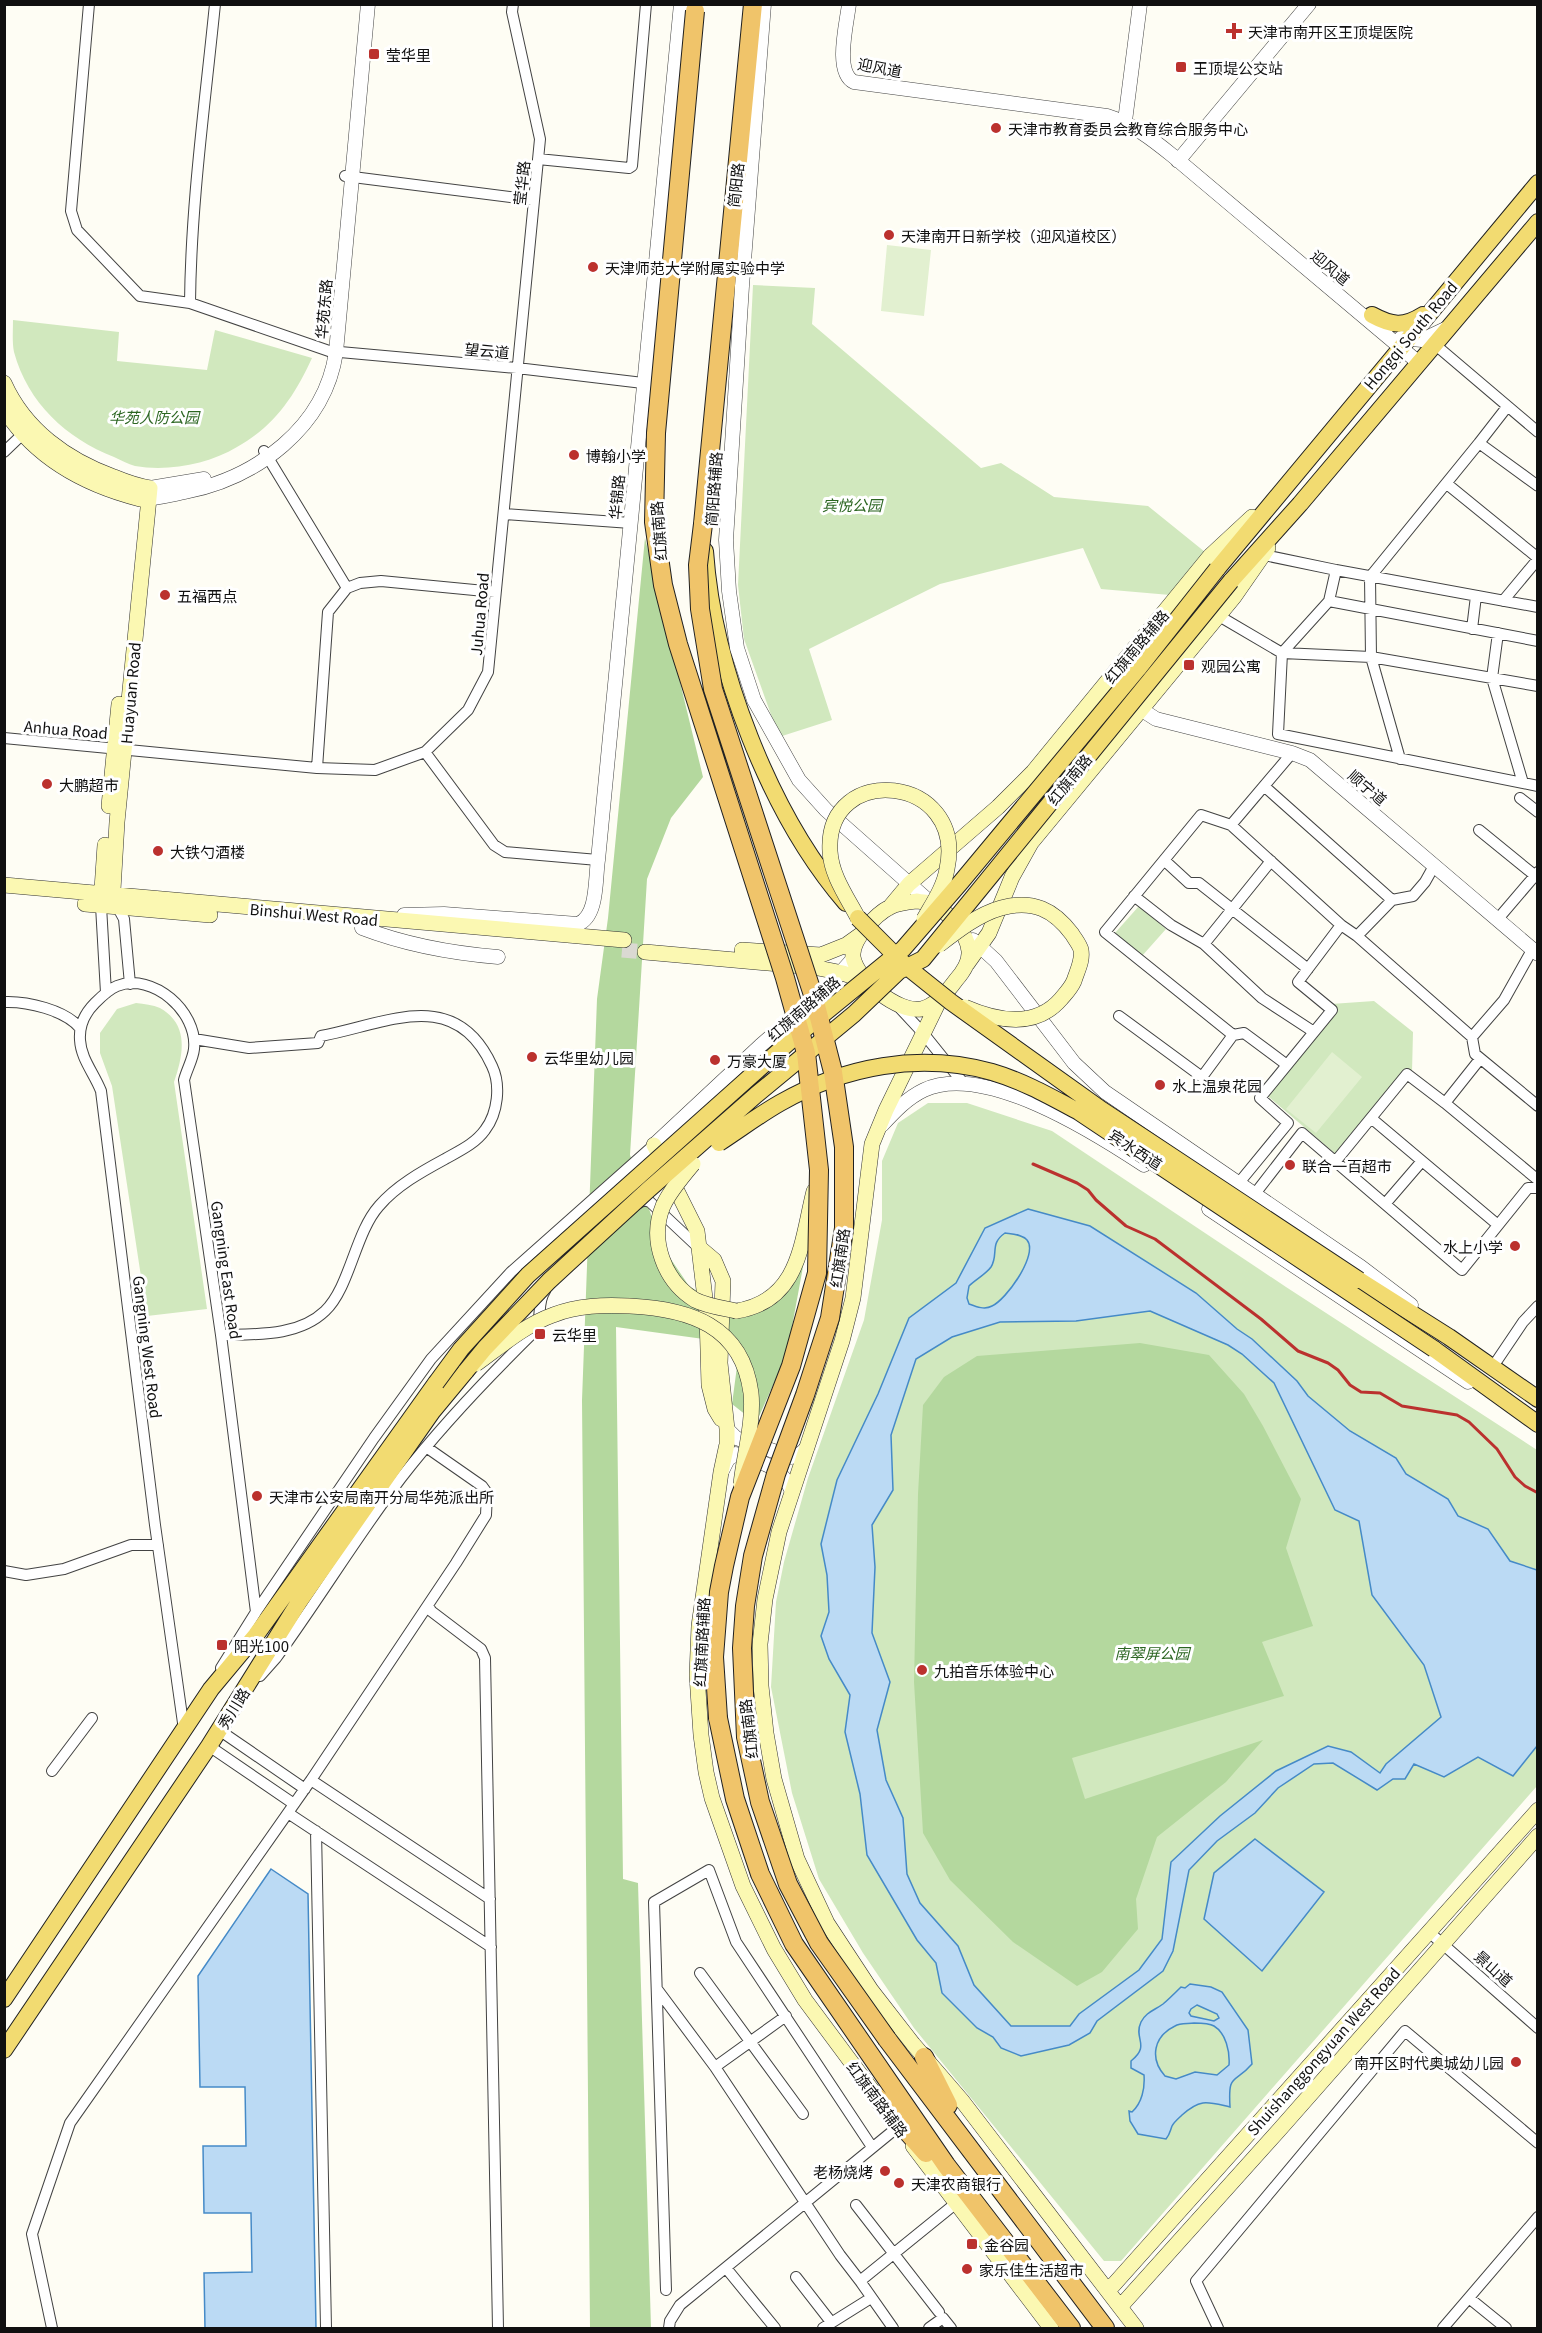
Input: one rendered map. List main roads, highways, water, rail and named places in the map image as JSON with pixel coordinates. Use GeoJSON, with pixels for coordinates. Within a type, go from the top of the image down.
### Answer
{"type":"FeatureCollection","features":[{"type":"Feature","properties":{"kind":"highway","name":"简阳路"},"geometry":{"type":"LineString","coordinates":[[703,524],[753,4]]}},
{"type":"Feature","properties":{"kind":"highway","name":"红旗南路"},"geometry":{"type":"LineString","coordinates":[[690,7],[656,433],[654,522],[663,585],[678,644],[785,978],[806,1053],[819,1170],[817,1273],[791,1366],[740,1497],[719,1592],[714,1657],[718,1718],[735,1799],[756,1863],[794,1944],[827,1996],[894,2088],[946,2165],[1071,2328]]}},
{"type":"Feature","properties":{"kind":"highway","name":"红旗南路"},"geometry":{"type":"LineString","coordinates":[[703,524],[698,565],[700,609],[713,689],[814,998],[833,1072],[844,1147],[844,1228],[830,1318],[776,1474],[753,1556],[748,1586],[742,1648],[746,1737],[760,1802],[788,1884],[819,1942],[887,2039],[1105,2328]]}},
{"type":"Feature","properties":{"kind":"highway"},"geometry":{"type":"LineString","coordinates":[[924,2057],[972,2151]]}},
{"type":"Feature","properties":{"kind":"highway"},"geometry":{"type":"LineString","coordinates":[[876,2096],[931,2158],[946,2165]]}},
{"type":"Feature","properties":{"kind":"main road","name":"Hongqi South Road"},"geometry":{"type":"LineString","coordinates":[[1283,489],[1412,339],[1433,307],[1538,183]]}},
{"type":"Feature","properties":{"kind":"main road","name":"Hongqi South Road"},"geometry":{"type":"LineString","coordinates":[[1412,339],[1452,324],[1538,222]]}},
{"type":"Feature","properties":{"kind":"main road"},"geometry":{"type":"LineString","coordinates":[[1370,318],[1401,325],[1414,320],[1433,307]]}},
{"type":"Feature","properties":{"kind":"main road","name":"Hongqi South Road"},"geometry":{"type":"LineString","coordinates":[[1300,504],[1422,361],[1412,339]]}},
{"type":"Feature","properties":{"kind":"main road"},"geometry":{"type":"LineString","coordinates":[[4,383],[18,407],[27,430]]}},
{"type":"Feature","properties":{"kind":"main road"},"geometry":{"type":"LineString","coordinates":[[4,409],[27,430]]}},
{"type":"Feature","properties":{"kind":"main road","name":"Huayuan Road"},"geometry":{"type":"LineString","coordinates":[[27,430],[78,462],[146,495],[108,877],[116,901]]}},
{"type":"Feature","properties":{"kind":"main road","name":"红旗南路"},"geometry":{"type":"LineString","coordinates":[[436,1383],[461,1349],[528,1275],[789,1042],[897,954],[969,873],[1283,489]]}},
{"type":"Feature","properties":{"kind":"main road","name":"红旗南路辅路"},"geometry":{"type":"LineString","coordinates":[[860,926],[871,923],[889,908],[909,884],[998,807],[1033,771],[1210,556],[1283,489]]}},
{"type":"Feature","properties":{"kind":"main road"},"geometry":{"type":"LineString","coordinates":[[1136,2328],[963,2102],[871,1990],[827,1923],[797,1860],[774,1779],[760,1686],[762,1621],[771,1566],[792,1491],[842,1341],[853,1298],[872,1144],[923,1033],[989,933],[1012,877],[1031,843],[1219,616],[1300,504]]}},
{"type":"Feature","properties":{"kind":"main road","name":"红旗南路"},"geometry":{"type":"LineString","coordinates":[[466,1371],[549,1281],[626,1209],[748,1102],[854,1014],[899,971],[923,959],[1232,581],[1300,504]]}},
{"type":"Feature","properties":{"kind":"main road","name":"宾水西道"},"geometry":{"type":"LineString","coordinates":[[703,524],[710,596],[726,664],[761,763],[793,829],[860,926],[946,1000],[1111,1116],[1538,1399]]}},
{"type":"Feature","properties":{"kind":"main road"},"geometry":{"type":"LineString","coordinates":[[866,982],[853,958],[860,926],[832,864],[830,839],[840,812],[858,796],[888,789],[922,798],[938,814],[950,843],[947,870],[941,888],[924,920],[897,954]]}},
{"type":"Feature","properties":{"kind":"main road"},"geometry":{"type":"LineString","coordinates":[[108,877],[122,891],[116,901]]}},
{"type":"Feature","properties":{"kind":"main road","name":"Binshui West Road"},"geometry":{"type":"LineString","coordinates":[[4,885],[116,901],[362,928],[623,945],[380,920],[116,901],[4,895]]}},
{"type":"Feature","properties":{"kind":"main road"},"geometry":{"type":"LineString","coordinates":[[889,908],[907,902],[931,903],[961,929],[969,951],[967,964]]}},
{"type":"Feature","properties":{"kind":"main road"},"geometry":{"type":"LineString","coordinates":[[860,926],[834,951],[812,956],[645,947],[843,973],[866,982],[897,1005],[905,1008],[921,1009],[946,1000],[982,1015],[1004,1020],[1029,1019],[1052,1010],[1071,987],[1081,963],[1081,949],[1059,918],[1041,908],[1020,905],[1000,908],[979,918],[950,937],[923,959]]}},
{"type":"Feature","properties":{"kind":"main road"},"geometry":{"type":"LineString","coordinates":[[796,966],[814,973],[818,981],[818,986],[807,1005]]}},
{"type":"Feature","properties":{"kind":"main road"},"geometry":{"type":"LineString","coordinates":[[589,1245],[624,1222],[719,1143],[735,1126],[816,1058],[840,1033],[854,1014]]}},
{"type":"Feature","properties":{"kind":"main road","name":"宾水西道"},"geometry":{"type":"LineString","coordinates":[[719,1143],[795,1095],[844,1075],[870,1068],[926,1063],[959,1065],[993,1072],[1040,1091],[1079,1112],[1466,1370],[1538,1424]]}},
{"type":"Feature","properties":{"kind":"main road","name":"红旗南路辅路"},"geometry":{"type":"LineString","coordinates":[[654,1145],[697,1231],[701,1249],[700,1266],[707,1315],[709,1385],[715,1409],[727,1429],[727,1444],[704,1584],[697,1657],[701,1735],[712,1798],[747,1894],[774,1949],[805,2000],[955,2204],[1051,2328]]}},
{"type":"Feature","properties":{"kind":"main road"},"geometry":{"type":"LineString","coordinates":[[693,1164],[675,1186],[663,1206],[657,1234],[660,1253],[677,1285],[686,1294],[703,1303],[736,1311],[753,1308],[768,1300],[789,1280],[801,1248],[819,1170]]}},
{"type":"Feature","properties":{"kind":"main road"},"geometry":{"type":"LineString","coordinates":[[466,1371],[536,1322],[576,1308],[651,1307],[675,1310],[697,1317],[726,1338],[743,1365],[748,1380],[751,1393],[750,1408],[740,1497]]}},
{"type":"Feature","properties":{"kind":"main road","name":"秀川路"},"geometry":{"type":"LineString","coordinates":[[4,2050],[209,1746],[277,1635],[432,1413],[466,1371]]}},
{"type":"Feature","properties":{"kind":"main road","name":"秀川路"},"geometry":{"type":"LineString","coordinates":[[4,1999],[211,1689],[256,1635],[436,1383]]}},
{"type":"Feature","properties":{"kind":"main road","name":"Shuishanggongyuan West Road"},"geometry":{"type":"LineString","coordinates":[[1108,2291],[1538,1810]]}},
{"type":"Feature","properties":{"kind":"main road","name":"Shuishanggongyuan West Road"},"geometry":{"type":"LineString","coordinates":[[1120,2307],[1538,1836]]}},
{"type":"Feature","properties":{"kind":"water"},"geometry":{"type":"Polygon","coordinates":[[[1028,1209],[1090,1226],[1196,1293],[1252,1339],[1297,1381],[1308,1396],[1350,1431],[1396,1458],[1406,1474],[1448,1499],[1458,1516],[1488,1529],[1510,1561],[1537,1570],[1537,1746],[1513,1776],[1478,1757],[1444,1777],[1414,1764],[1405,1779],[1393,1779],[1377,1790],[1333,1763],[1314,1764],[1278,1788],[1255,1813],[1217,1841],[1189,1870],[1173,1951],[1163,1971],[1097,2021],[1090,2033],[1069,2045],[1021,2056],[1001,2048],[993,2037],[977,2028],[942,1993],[936,1963],[917,1940],[867,1855],[860,1794],[845,1732],[850,1695],[829,1659],[821,1636],[829,1612],[827,1575],[821,1544],[837,1480],[878,1394],[909,1318],[956,1283],[985,1228],[1028,1209]],[[1005,1233],[997,1241],[991,1267],[969,1286],[967,1298],[969,1304],[987,1308],[998,1302],[1012,1286],[1025,1265],[1030,1247],[1027,1240],[1020,1235],[1005,1233]],[[1150,1311],[1076,1321],[1000,1322],[952,1337],[916,1359],[891,1435],[893,1490],[872,1525],[875,1567],[872,1633],[890,1682],[877,1730],[886,1780],[903,1818],[907,1874],[920,1903],[958,1946],[974,1985],[1011,2026],[1070,2026],[1079,2014],[1139,1970],[1162,1939],[1171,1862],[1220,1816],[1276,1771],[1328,1746],[1351,1752],[1380,1773],[1386,1764],[1441,1717],[1424,1665],[1372,1595],[1359,1521],[1335,1510],[1274,1383],[1242,1354],[1228,1345],[1150,1311]]]}},
{"type":"Feature","properties":{"kind":"water"},"geometry":{"type":"Polygon","coordinates":[[[1255,1839],[1324,1892],[1262,1971],[1204,1919],[1214,1873],[1255,1839]]]}},
{"type":"Feature","properties":{"kind":"water"},"geometry":{"type":"Polygon","coordinates":[[[271,1869],[308,1894],[316,2328],[205,2328],[204,2273],[252,2272],[251,2213],[204,2213],[203,2146],[246,2146],[245,2087],[200,2087],[198,1976],[271,1869]]]}},
{"type":"Feature","properties":{"kind":"water"},"geometry":{"type":"Polygon","coordinates":[[[1190,1984],[1211,1987],[1222,1992],[1248,2030],[1252,2064],[1231,2084],[1230,2107],[1210,2103],[1194,2106],[1174,2123],[1166,2139],[1138,2134],[1130,2121],[1129,2111],[1132,2112],[1138,2104],[1144,2085],[1144,2075],[1131,2068],[1131,2061],[1140,2051],[1141,2046],[1139,2028],[1148,2013],[1163,2004],[1181,1987],[1185,1988],[1190,1984]],[[1197,2005],[1191,2009],[1189,2013],[1191,2016],[1214,2021],[1219,2018],[1217,2014],[1197,2005]],[[1194,2023],[1175,2026],[1158,2041],[1157,2062],[1165,2076],[1176,2079],[1195,2072],[1217,2075],[1229,2065],[1228,2049],[1222,2033],[1212,2025],[1194,2023]]]}},
{"type":"Feature","properties":{"kind":"tunnel"},"geometry":{"type":"LineString","coordinates":[[622,950],[645,952]]}},
{"type":"Feature","properties":{"kind":"railway"},"geometry":{"type":"LineString","coordinates":[[1033,1164],[1088,1190],[1126,1226],[1155,1239],[1261,1319],[1298,1351],[1328,1363],[1338,1370],[1350,1385],[1361,1392],[1380,1393],[1402,1406],[1457,1415],[1469,1422],[1497,1449],[1515,1477],[1538,1493]]}},
{"type":"Feature","properties":{"kind":"place","name":"天津市南开区王顶堤医院"},"geometry":{"type":"Point","coordinates":[1234,31]}},
{"type":"Feature","properties":{"kind":"place","name":"莹华里"},"geometry":{"type":"Point","coordinates":[374,54]}},
{"type":"Feature","properties":{"kind":"place","name":"王顶堤公交站"},"geometry":{"type":"Point","coordinates":[1181,67]}},
{"type":"Feature","properties":{"kind":"place","name":"天津市教育委员会教育综合服务中心"},"geometry":{"type":"Point","coordinates":[996,128]}},
{"type":"Feature","properties":{"kind":"place","name":"天津南开日新学校（迎风道校区）"},"geometry":{"type":"Point","coordinates":[889,235]}},
{"type":"Feature","properties":{"kind":"place","name":"天津师范大学附属实验中学"},"geometry":{"type":"Point","coordinates":[593,267]}},
{"type":"Feature","properties":{"kind":"place","name":"博翰小学"},"geometry":{"type":"Point","coordinates":[574,455]}},
{"type":"Feature","properties":{"kind":"place","name":"五福西点"},"geometry":{"type":"Point","coordinates":[165,595]}},
{"type":"Feature","properties":{"kind":"place","name":"观园公寓"},"geometry":{"type":"Point","coordinates":[1189,665]}},
{"type":"Feature","properties":{"kind":"place","name":"大鹏超市"},"geometry":{"type":"Point","coordinates":[47,784]}},
{"type":"Feature","properties":{"kind":"place","name":"大铁勺酒楼"},"geometry":{"type":"Point","coordinates":[158,851]}},
{"type":"Feature","properties":{"kind":"place","name":"云华里幼儿园"},"geometry":{"type":"Point","coordinates":[532,1057]}},
{"type":"Feature","properties":{"kind":"place","name":"万豪大厦"},"geometry":{"type":"Point","coordinates":[715,1060]}},
{"type":"Feature","properties":{"kind":"place","name":"水上温泉花园"},"geometry":{"type":"Point","coordinates":[1160,1085]}},
{"type":"Feature","properties":{"kind":"place","name":"联合一百超市"},"geometry":{"type":"Point","coordinates":[1290,1165]}},
{"type":"Feature","properties":{"kind":"place","name":"水上小学"},"geometry":{"type":"Point","coordinates":[1515,1246]}},
{"type":"Feature","properties":{"kind":"place","name":"云华里"},"geometry":{"type":"Point","coordinates":[540,1334]}},
{"type":"Feature","properties":{"kind":"place","name":"天津市公安局南开分局华苑派出所"},"geometry":{"type":"Point","coordinates":[257,1496]}},
{"type":"Feature","properties":{"kind":"place","name":"阳光100"},"geometry":{"type":"Point","coordinates":[222,1645]}},
{"type":"Feature","properties":{"kind":"place","name":"九拍音乐体验中心"},"geometry":{"type":"Point","coordinates":[922,1670]}},
{"type":"Feature","properties":{"kind":"place","name":"南开区时代奥城幼儿园"},"geometry":{"type":"Point","coordinates":[1516,2062]}},
{"type":"Feature","properties":{"kind":"place","name":"老杨烧烤"},"geometry":{"type":"Point","coordinates":[885,2171]}},
{"type":"Feature","properties":{"kind":"place","name":"天津农商银行"},"geometry":{"type":"Point","coordinates":[899,2183]}},
{"type":"Feature","properties":{"kind":"place","name":"金谷园"},"geometry":{"type":"Point","coordinates":[972,2244]}},
{"type":"Feature","properties":{"kind":"place","name":"家乐佳生活超市"},"geometry":{"type":"Point","coordinates":[967,2269]}},
{"type":"Feature","properties":{"kind":"park label","name":"华苑人防公园"},"geometry":{"type":"Point","coordinates":[154,416]}},
{"type":"Feature","properties":{"kind":"park label","name":"宾悦公园"},"geometry":{"type":"Point","coordinates":[852,504]}},
{"type":"Feature","properties":{"kind":"park label","name":"南翠屏公园"},"geometry":{"type":"Point","coordinates":[1152,1652]}}]}
